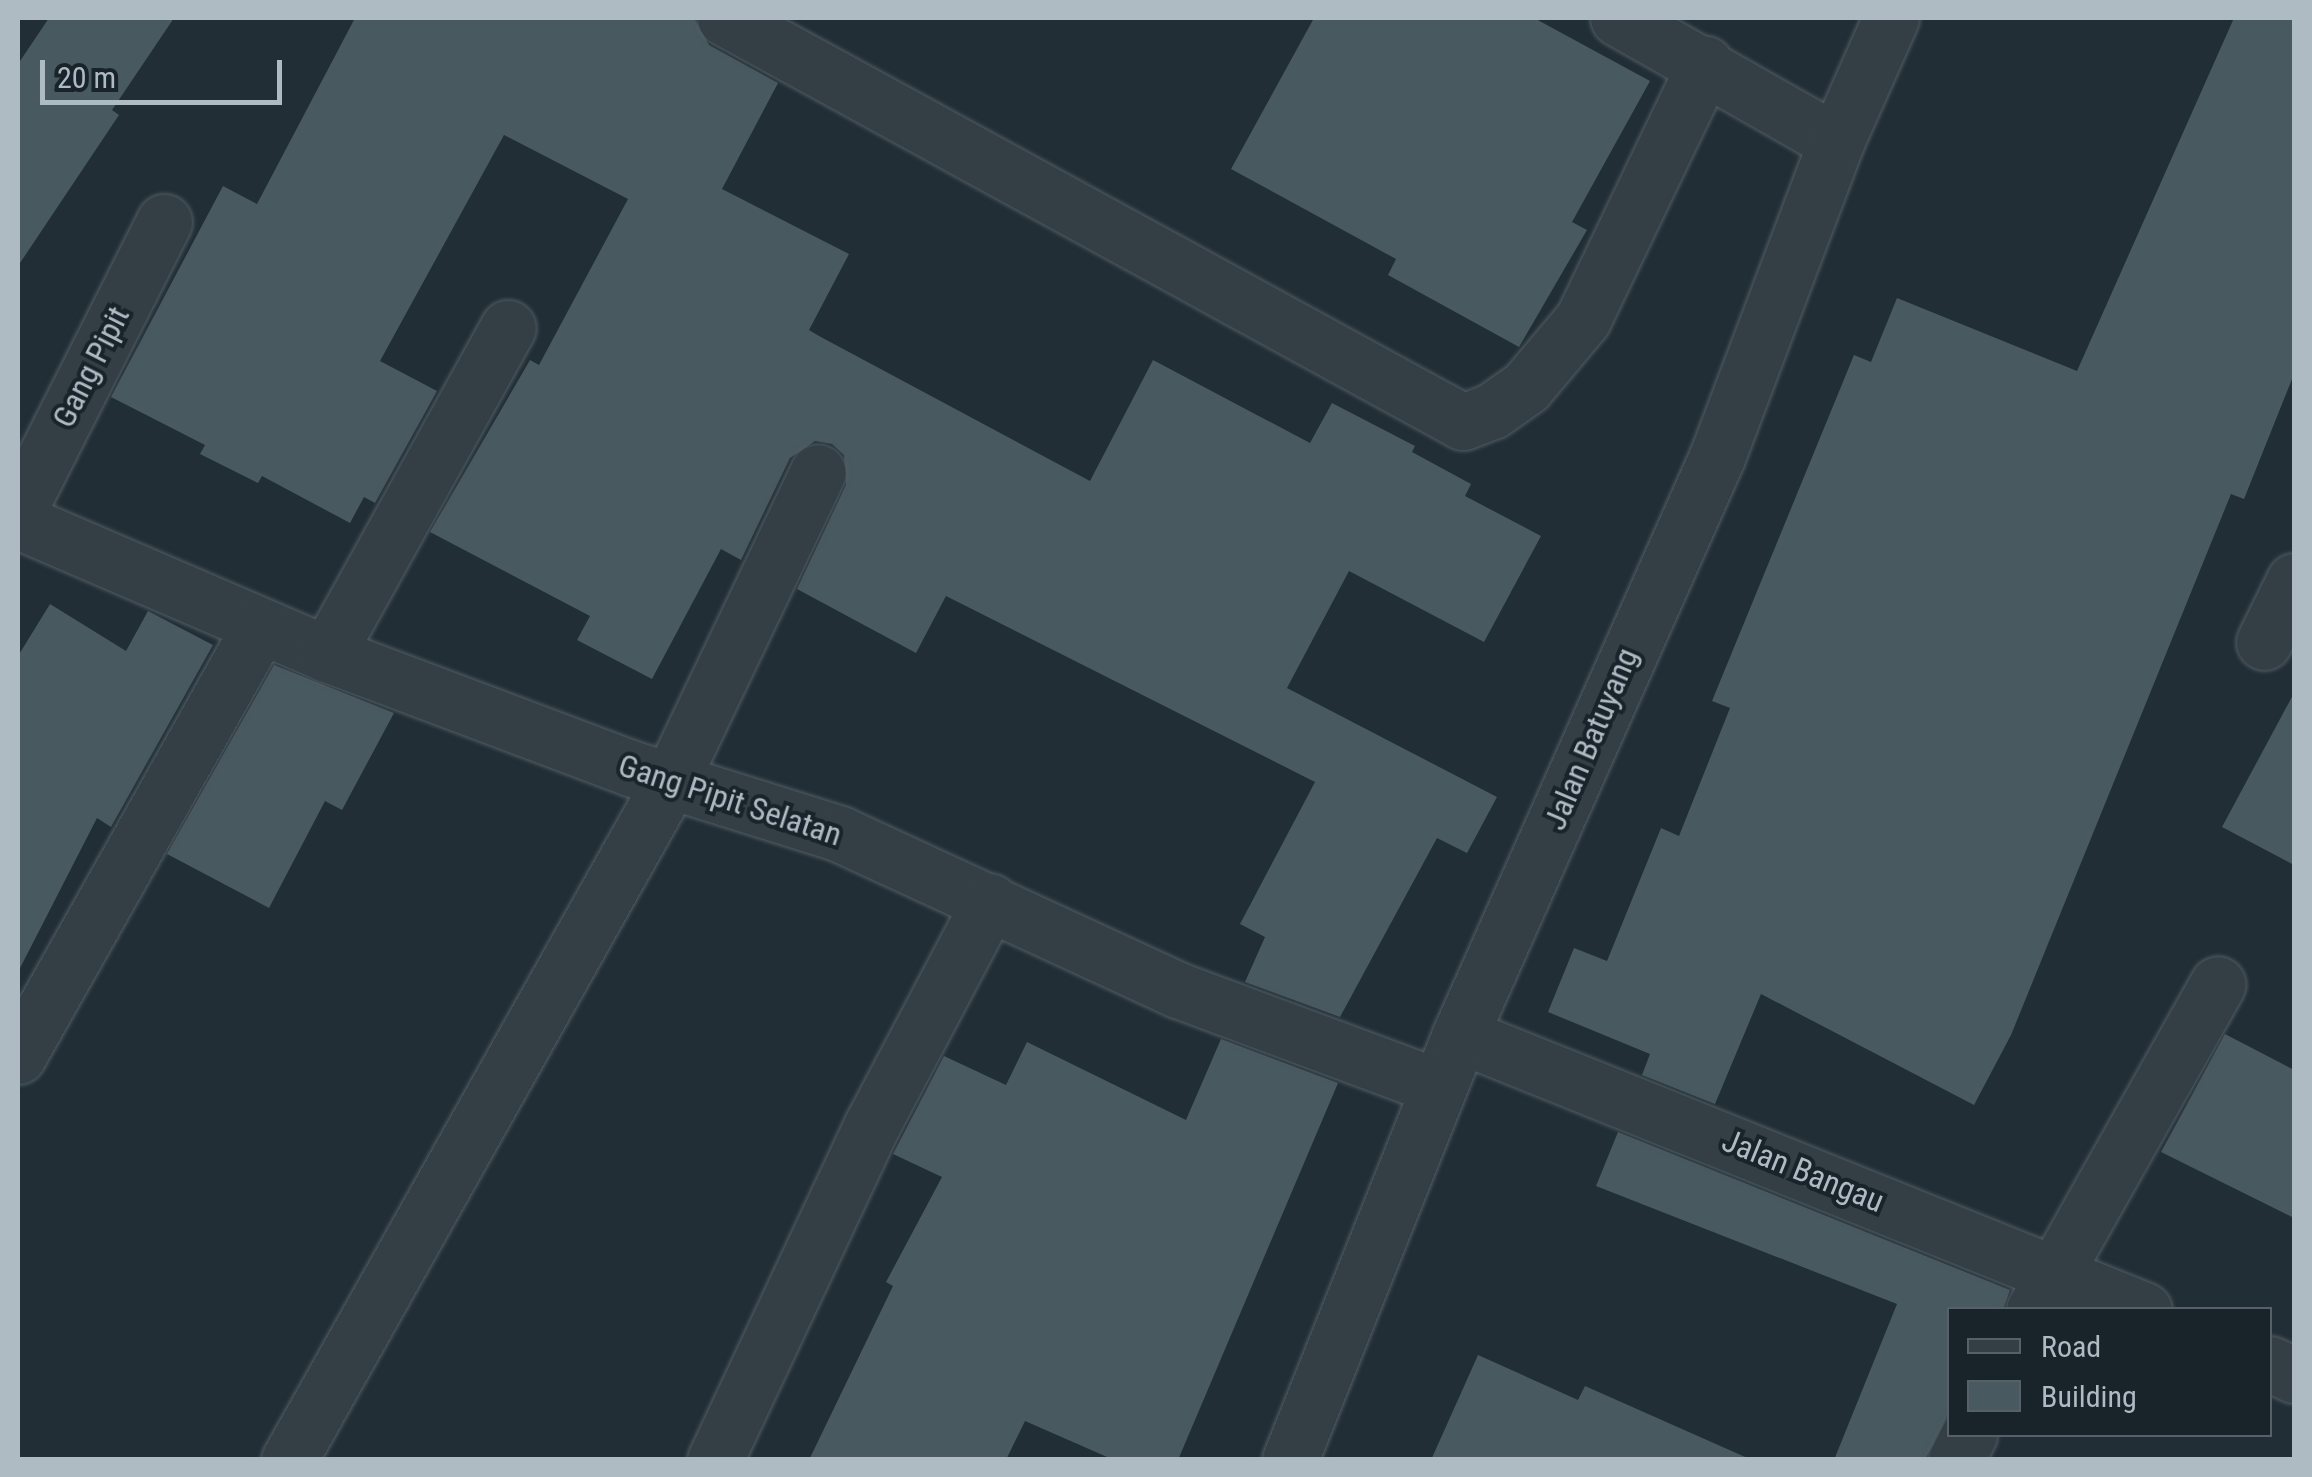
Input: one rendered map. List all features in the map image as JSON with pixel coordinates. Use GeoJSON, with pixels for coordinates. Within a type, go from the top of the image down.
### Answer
{"type":"FeatureCollection","features":[{"type":"Feature","properties":{"kind":"street"},"geometry":{"type":"LineString","coordinates":[[726,18],[1463,422],[1492,412],[1526,387],[1583,319],[1705,64]]}},
{"type":"Feature","properties":{"kind":"street"},"geometry":{"type":"LineString","coordinates":[[1618,18],[1705,64],[1836,142]]}},
{"type":"Feature","properties":{"kind":"street","name":"Jalan Batuyang"},"geometry":{"type":"LineString","coordinates":[[1290,1460],[1460,1035],[1717,456],[1836,142],[1891,18]]}},
{"type":"Feature","properties":{"kind":"street","name":"Gang Pipit"},"geometry":{"type":"LineString","coordinates":[[18,511],[164,222]]}},
{"type":"Feature","properties":{"kind":"street"},"geometry":{"type":"LineString","coordinates":[[327,654],[508,328]]}},
{"type":"Feature","properties":{"kind":"street"},"geometry":{"type":"LineString","coordinates":[[289,1460],[670,780],[818,472]]}},
{"type":"Feature","properties":{"kind":"street","name":"Gang Pipit Selatan"},"geometry":{"type":"LineString","coordinates":[[18,521],[327,654],[670,780],[840,834],[1178,990],[1439,1087]]}},
{"type":"Feature","properties":{"kind":"street"},"geometry":{"type":"LineString","coordinates":[[2264,642],[2294,581]]}},
{"type":"Feature","properties":{"kind":"street"},"geometry":{"type":"LineString","coordinates":[[18,1056],[260,626]]}},
{"type":"Feature","properties":{"kind":"street"},"geometry":{"type":"LineString","coordinates":[[715,1460],[872,1125],[990,901]]}},
{"type":"Feature","properties":{"kind":"street"},"geometry":{"type":"LineString","coordinates":[[2044,1290],[2218,984]]}},
{"type":"Feature","properties":{"kind":"street","name":"Jalan Bangau"},"geometry":{"type":"LineString","coordinates":[[1460,1035],[2044,1290],[2129,1307]]}},
{"type":"Feature","properties":{"kind":"street"},"geometry":{"type":"LineString","coordinates":[[1956,1460],[1968,1437]]}},
{"type":"Feature","properties":{"kind":"building"},"geometry":{"type":"Polygon","coordinates":[[[49,18],[174,18],[112,110],[119,115],[18,266],[18,64],[49,18]]]}},
{"type":"Feature","properties":{"kind":"building"},"geometry":{"type":"Polygon","coordinates":[[[355,18],[694,18],[709,45],[778,83],[722,189],[849,254],[809,330],[1090,481],[1153,360],[1310,443],[1332,403],[1415,446],[1412,452],[1471,484],[1465,496],[1541,536],[1484,642],[1349,571],[1287,688],[1497,797],[1467,853],[1437,838],[1340,1017],[1245,982],[1265,937],[1240,924],[1315,782],[946,596],[916,653],[797,589],[846,485],[844,455],[832,444],[815,441],[790,458],[741,560],[721,549],[652,679],[577,640],[590,616],[430,532],[530,360],[539,365],[628,199],[504,135],[380,361],[437,391],[375,503],[364,497],[350,523],[262,476],[258,483],[200,454],[205,445],[111,397],[223,186],[257,204],[355,18]]]}},
{"type":"Feature","properties":{"kind":"building"},"geometry":{"type":"Polygon","coordinates":[[[1314,18],[1534,18],[1650,81],[1572,222],[1587,230],[1519,347],[1388,275],[1396,259],[1231,169],[1314,18]]]}},
{"type":"Feature","properties":{"kind":"building"},"geometry":{"type":"Polygon","coordinates":[[[2234,18],[2294,18],[2294,374],[2244,499],[2231,494],[2011,1035],[1974,1105],[1761,994],[1715,1104],[1642,1075],[1650,1054],[1548,1012],[1574,948],[1607,961],[1661,828],[1679,836],[1730,708],[1712,701],[1854,355],[1871,362],[1897,298],[2077,371],[2234,18]]]}},
{"type":"Feature","properties":{"kind":"building"},"geometry":{"type":"Polygon","coordinates":[[[50,604],[126,651],[148,611],[213,645],[111,827],[97,818],[18,972],[18,656],[50,604]]]}},
{"type":"Feature","properties":{"kind":"building"},"geometry":{"type":"Polygon","coordinates":[[[274,665],[394,713],[342,810],[325,801],[269,908],[167,854],[274,665]]]}},
{"type":"Feature","properties":{"kind":"building"},"geometry":{"type":"Polygon","coordinates":[[[2294,693],[2294,865],[2222,827],[2294,693]]]}},
{"type":"Feature","properties":{"kind":"building"},"geometry":{"type":"Polygon","coordinates":[[[2225,1034],[2294,1070],[2294,1218],[2161,1152],[2225,1034]]]}},
{"type":"Feature","properties":{"kind":"building"},"geometry":{"type":"Polygon","coordinates":[[[1221,1039],[1338,1083],[1178,1460],[1114,1460],[1025,1421],[1006,1460],[809,1460],[893,1286],[886,1282],[942,1177],[893,1154],[944,1056],[1006,1085],[1027,1042],[1186,1120],[1221,1039]]]}},
{"type":"Feature","properties":{"kind":"building"},"geometry":{"type":"Polygon","coordinates":[[[1618,1132],[2010,1290],[2004,1307],[1947,1307],[1947,1416],[1925,1460],[1834,1460],[1897,1304],[1596,1186],[1618,1132]]]}},
{"type":"Feature","properties":{"kind":"building"},"geometry":{"type":"Polygon","coordinates":[[[1478,1355],[1578,1400],[1585,1386],[1752,1460],[1431,1460],[1478,1355]]]}}]}
